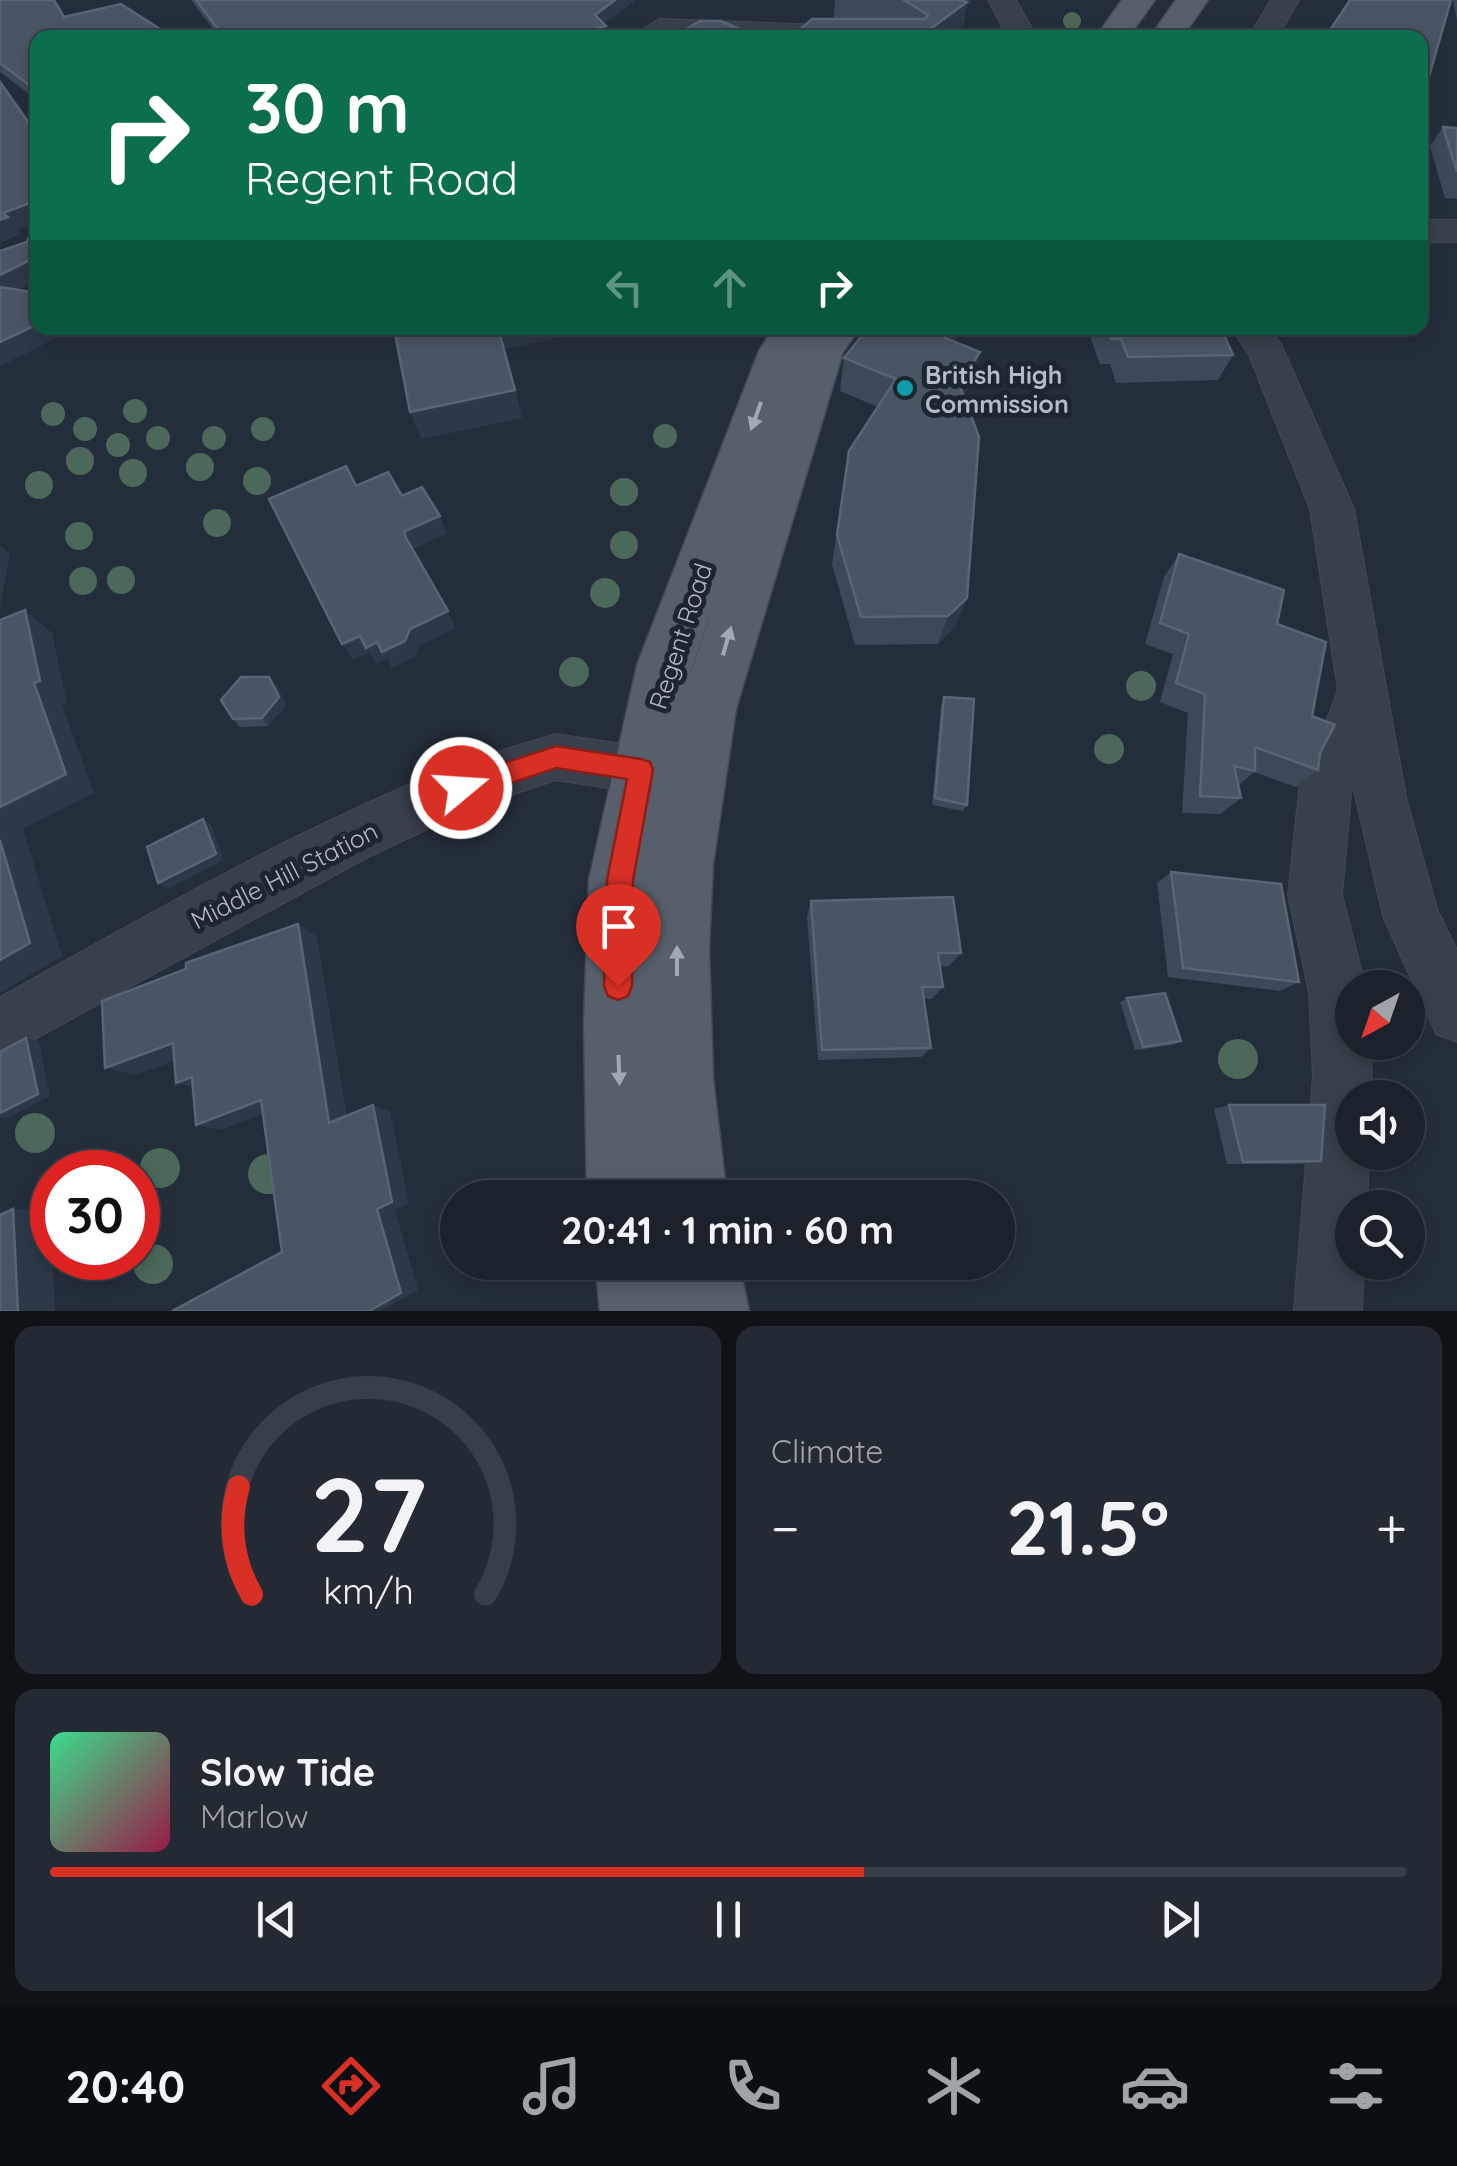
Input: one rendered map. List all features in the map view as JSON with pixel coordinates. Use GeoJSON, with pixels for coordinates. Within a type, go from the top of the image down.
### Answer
{"type":"FeatureCollection","features":[{"type":"Feature","properties":{"kind":"main road"},"geometry":{"type":"LineString","coordinates":[[1117,30],[1139,0]]}},
{"type":"Feature","properties":{"kind":"main road"},"geometry":{"type":"LineString","coordinates":[[1171,30],[1192,0]]}},
{"type":"Feature","properties":{"kind":"main road","name":"Regent Road"},"geometry":{"type":"LineString","coordinates":[[623,1180],[618,1022],[620,880],[641,770],[665,665],[780,351],[791,335]]}},
{"type":"Feature","properties":{"kind":"main road","name":"Regent Road"},"geometry":{"type":"LineString","coordinates":[[688,1180],[678,1078],[676,948],[682,864],[708,709],[822,350],[833,335]]}},
{"type":"Feature","properties":{"kind":"main road"},"geometry":{"type":"LineString","coordinates":[[635,1280],[639,1311]]}},
{"type":"Feature","properties":{"kind":"main road"},"geometry":{"type":"LineString","coordinates":[[704,1280],[710,1311]]}},
{"type":"Feature","properties":{"kind":"street"},"geometry":{"type":"LineString","coordinates":[[1002,0],[1018,30]]}},
{"type":"Feature","properties":{"kind":"street"},"geometry":{"type":"LineString","coordinates":[[1267,30],[1285,0]]}},
{"type":"Feature","properties":{"kind":"street"},"geometry":{"type":"LineString","coordinates":[[656,30],[714,30]]}},
{"type":"Feature","properties":{"kind":"street"},"geometry":{"type":"LineString","coordinates":[[1428,230],[1457,231]]}},
{"type":"Feature","properties":{"kind":"street"},"geometry":{"type":"LineString","coordinates":[[1255,335],[1267,353],[1332,509],[1380,797],[1411,916],[1457,1013]]}},
{"type":"Feature","properties":{"kind":"street"},"geometry":{"type":"LineString","coordinates":[[1328,1311],[1343,1076],[1338,992],[1316,895],[1328,773],[1342,748],[1362,689]]}},
{"type":"Feature","properties":{"kind":"street","name":"Middle Hill Station"},"geometry":{"type":"LineString","coordinates":[[0,1030],[184,925],[349,840],[461,788],[556,757],[641,770]]}},
{"type":"Feature","properties":{"kind":"building"},"geometry":{"type":"Polygon","coordinates":[[[0,0],[54,0],[64,17],[121,4],[162,30],[30,30],[30,86],[0,63],[0,0]]]}},
{"type":"Feature","properties":{"kind":"building"},"geometry":{"type":"Polygon","coordinates":[[[196,0],[615,0],[595,15],[606,26],[589,30],[219,30],[196,0]]]}},
{"type":"Feature","properties":{"kind":"building"},"geometry":{"type":"Polygon","coordinates":[[[904,0],[967,2],[929,30],[799,30],[812,19],[925,19],[928,15],[904,0]]]}},
{"type":"Feature","properties":{"kind":"building"},"geometry":{"type":"Polygon","coordinates":[[[1350,0],[1451,0],[1428,80],[1428,30],[1330,30],[1350,0]]]}},
{"type":"Feature","properties":{"kind":"building"},"geometry":{"type":"Polygon","coordinates":[[[700,21],[721,21],[742,30],[685,30],[700,21]]]}},
{"type":"Feature","properties":{"kind":"building"},"geometry":{"type":"Polygon","coordinates":[[[0,82],[30,125],[30,203],[3,213],[8,217],[0,220],[0,82]]]}},
{"type":"Feature","properties":{"kind":"building"},"geometry":{"type":"Polygon","coordinates":[[[1443,127],[1457,128],[1457,172],[1443,127]]]}},
{"type":"Feature","properties":{"kind":"building"},"geometry":{"type":"Polygon","coordinates":[[[30,234],[30,260],[0,275],[0,251],[27,242],[30,234]]]}},
{"type":"Feature","properties":{"kind":"building"},"geometry":{"type":"Polygon","coordinates":[[[0,287],[30,292],[30,328],[0,342],[0,287]]]}},
{"type":"Feature","properties":{"kind":"building"},"geometry":{"type":"Polygon","coordinates":[[[395,335],[500,335],[515,390],[410,412],[395,335]]]}},
{"type":"Feature","properties":{"kind":"building"},"geometry":{"type":"Polygon","coordinates":[[[862,335],[947,335],[945,338],[980,352],[959,384],[979,437],[967,598],[948,616],[861,617],[837,535],[849,451],[896,379],[844,358],[862,335]]]}},
{"type":"Feature","properties":{"kind":"building"},"geometry":{"type":"Polygon","coordinates":[[[1110,335],[1224,335],[1233,355],[1128,357],[1121,339],[1111,339],[1110,335]]]}},
{"type":"Feature","properties":{"kind":"building"},"geometry":{"type":"Polygon","coordinates":[[[346,466],[356,486],[388,472],[402,496],[422,487],[440,516],[405,531],[405,536],[448,611],[410,629],[405,641],[382,652],[377,642],[366,648],[360,636],[342,644],[269,499],[346,466]]]}},
{"type":"Feature","properties":{"kind":"building"},"geometry":{"type":"Polygon","coordinates":[[[1179,554],[1284,590],[1277,624],[1326,642],[1312,716],[1335,725],[1320,753],[1318,770],[1255,747],[1255,771],[1234,766],[1241,798],[1200,796],[1205,694],[1176,683],[1189,634],[1160,623],[1179,554]]]}},
{"type":"Feature","properties":{"kind":"building"},"geometry":{"type":"Polygon","coordinates":[[[25,610],[40,681],[34,683],[66,774],[0,807],[0,620],[25,610]]]}},
{"type":"Feature","properties":{"kind":"building"},"geometry":{"type":"Polygon","coordinates":[[[241,677],[269,677],[279,697],[262,718],[233,719],[221,700],[241,677]]]}},
{"type":"Feature","properties":{"kind":"building"},"geometry":{"type":"Polygon","coordinates":[[[944,697],[974,699],[967,805],[935,798],[944,697]]]}},
{"type":"Feature","properties":{"kind":"building"},"geometry":{"type":"Polygon","coordinates":[[[203,819],[216,854],[158,883],[147,847],[203,819]]]}},
{"type":"Feature","properties":{"kind":"building"},"geometry":{"type":"Polygon","coordinates":[[[0,840],[30,943],[0,960],[0,840]]]}},
{"type":"Feature","properties":{"kind":"building"},"geometry":{"type":"Polygon","coordinates":[[[1171,872],[1281,884],[1299,982],[1183,968],[1171,872]]]}},
{"type":"Feature","properties":{"kind":"building"},"geometry":{"type":"Polygon","coordinates":[[[953,897],[961,953],[938,953],[943,987],[922,987],[931,1048],[822,1050],[811,901],[953,897]]]}},
{"type":"Feature","properties":{"kind":"building"},"geometry":{"type":"Polygon","coordinates":[[[298,924],[329,1123],[373,1105],[392,1202],[377,1209],[401,1293],[369,1311],[172,1311],[282,1252],[261,1100],[196,1125],[192,1077],[176,1083],[173,1043],[105,1068],[102,1001],[186,969],[186,963],[298,924]]]}},
{"type":"Feature","properties":{"kind":"building"},"geometry":{"type":"Polygon","coordinates":[[[1165,993],[1181,1041],[1143,1047],[1127,998],[1165,993]]]}},
{"type":"Feature","properties":{"kind":"building"},"geometry":{"type":"Polygon","coordinates":[[[26,1038],[38,1094],[0,1113],[0,1052],[26,1038]]]}},
{"type":"Feature","properties":{"kind":"building"},"geometry":{"type":"Polygon","coordinates":[[[1229,1105],[1325,1105],[1321,1161],[1243,1162],[1229,1105]]]}},
{"type":"Feature","properties":{"kind":"building"},"geometry":{"type":"Polygon","coordinates":[[[13,1209],[18,1311],[0,1311],[0,1215],[13,1209]]]}},
{"type":"Feature","properties":{"kind":"place","name":"British High Commission"},"geometry":{"type":"Point","coordinates":[905,388]}},
{"type":"Feature","properties":{"kind":"route"},"geometry":{"type":"LineString","coordinates":[[461,788],[556,757],[641,770],[620,880],[618,986]]}}]}
